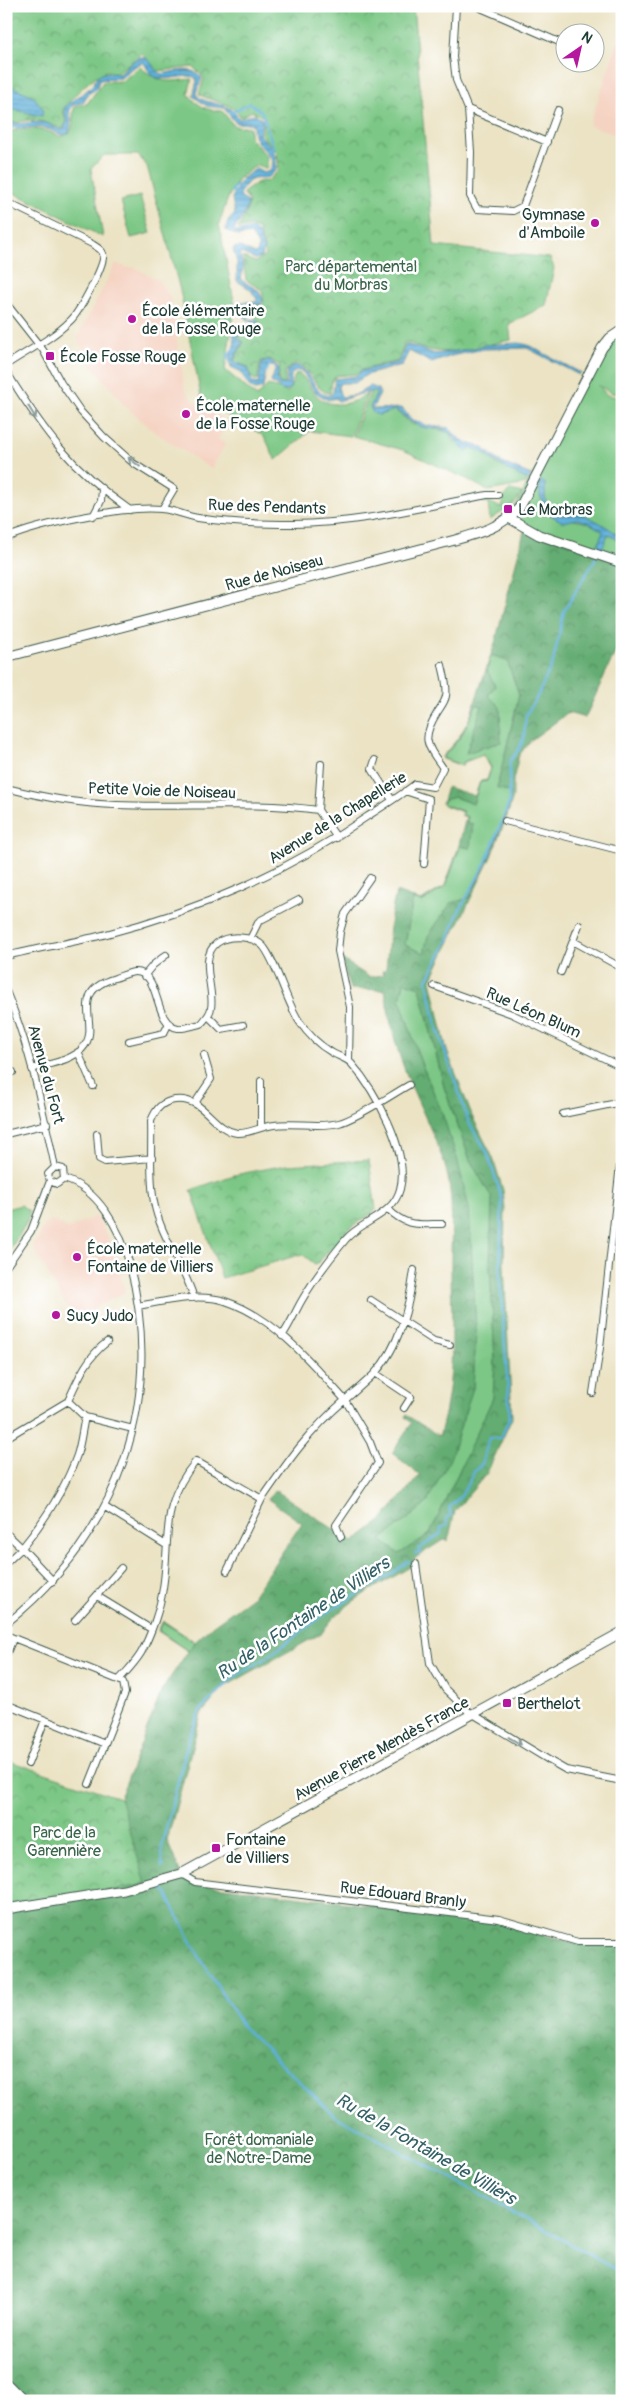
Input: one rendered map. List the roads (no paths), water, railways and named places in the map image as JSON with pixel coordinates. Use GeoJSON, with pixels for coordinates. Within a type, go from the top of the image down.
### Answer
{"type":"FeatureCollection","features":[{"type":"Feature","properties":{"kind":"street"},"geometry":{"type":"LineString","coordinates":[[456,6],[453,57],[456,80],[468,109],[471,152],[470,196],[477,209],[513,211],[523,206],[558,110]]}},
{"type":"Feature","properties":{"kind":"street"},"geometry":{"type":"LineString","coordinates":[[476,6],[556,40]]}},
{"type":"Feature","properties":{"kind":"street"},"geometry":{"type":"LineString","coordinates":[[468,109],[546,142]]}},
{"type":"Feature","properties":{"kind":"street"},"geometry":{"type":"LineString","coordinates":[[6,202],[92,244],[102,250],[104,255],[77,314],[61,329],[6,365]]}},
{"type":"Feature","properties":{"kind":"street"},"geometry":{"type":"LineString","coordinates":[[6,303],[38,343],[61,383],[81,412],[104,437],[134,463],[174,489],[162,509]]}},
{"type":"Feature","properties":{"kind":"street","name":"Rue de Noiseau"},"geometry":{"type":"LineString","coordinates":[[6,657],[484,532],[509,518],[520,507],[602,348],[610,338],[622,330]]}},
{"type":"Feature","properties":{"kind":"street"},"geometry":{"type":"LineString","coordinates":[[6,370],[35,418],[58,448],[102,490],[130,510]]}},
{"type":"Feature","properties":{"kind":"street"},"geometry":{"type":"LineString","coordinates":[[93,516],[101,500],[102,490]]}},
{"type":"Feature","properties":{"kind":"street","name":"Rue des Pendants"},"geometry":{"type":"LineString","coordinates":[[6,538],[24,531],[130,510],[162,509],[197,518],[214,520],[292,524],[318,523],[381,515],[487,495],[498,495]]}},
{"type":"Feature","properties":{"kind":"street"},"geometry":{"type":"LineString","coordinates":[[509,518],[539,534],[622,564]]}},
{"type":"Feature","properties":{"kind":"street","name":"Avenue de la Chapellerie"},"geometry":{"type":"LineString","coordinates":[[6,956],[102,935],[167,916],[272,874],[337,838],[415,784],[433,787],[443,768],[429,749],[426,738],[427,729],[446,698],[447,691],[442,665]]}},
{"type":"Feature","properties":{"kind":"street"},"geometry":{"type":"LineString","coordinates":[[375,760],[372,769],[392,800]]}},
{"type":"Feature","properties":{"kind":"street"},"geometry":{"type":"LineString","coordinates":[[321,764],[318,810],[337,838]]}},
{"type":"Feature","properties":{"kind":"street"},"geometry":{"type":"LineString","coordinates":[[424,864],[429,799],[433,787]]}},
{"type":"Feature","properties":{"kind":"street","name":"Petite Voie de Noiseau"},"geometry":{"type":"LineString","coordinates":[[6,788],[32,794],[115,805],[236,806],[318,810]]}},
{"type":"Feature","properties":{"kind":"street"},"geometry":{"type":"LineString","coordinates":[[405,792],[429,799]]}},
{"type":"Feature","properties":{"kind":"street"},"geometry":{"type":"LineString","coordinates":[[506,821],[622,851]]}},
{"type":"Feature","properties":{"kind":"street"},"geometry":{"type":"LineString","coordinates":[[350,1062],[350,1007],[338,952],[340,932],[345,914],[370,878]]}},
{"type":"Feature","properties":{"kind":"street"},"geometry":{"type":"LineString","coordinates":[[250,939],[259,921],[298,900]]}},
{"type":"Feature","properties":{"kind":"street"},"geometry":{"type":"LineString","coordinates":[[561,972],[579,925]]}},
{"type":"Feature","properties":{"kind":"street"},"geometry":{"type":"LineString","coordinates":[[32,1069],[78,1052],[83,1048],[88,1037],[88,998],[94,988],[104,981],[135,972],[144,976],[153,987],[163,1016],[169,1023],[179,1028],[201,1024],[208,1016],[211,1008],[208,963],[210,952],[216,944],[225,939],[250,939],[263,946],[290,1006],[300,1022],[315,1040],[330,1052],[350,1062],[380,1102],[394,1134],[400,1162],[401,1189],[393,1205],[360,1225],[346,1239],[303,1299],[282,1336]]}},
{"type":"Feature","properties":{"kind":"street"},"geometry":{"type":"LineString","coordinates":[[573,941],[622,968]]}},
{"type":"Feature","properties":{"kind":"street"},"geometry":{"type":"LineString","coordinates":[[144,976],[153,965],[166,955]]}},
{"type":"Feature","properties":{"kind":"street","name":"Rue Léon Blum"},"geometry":{"type":"LineString","coordinates":[[434,986],[512,1014],[622,1067]]}},
{"type":"Feature","properties":{"kind":"street","name":"Avenue du Fort"},"geometry":{"type":"LineString","coordinates":[[6,990],[32,1069],[47,1124],[55,1167]]}},
{"type":"Feature","properties":{"kind":"street"},"geometry":{"type":"LineString","coordinates":[[208,1016],[221,1029],[243,1025]]}},
{"type":"Feature","properties":{"kind":"street"},"geometry":{"type":"LineString","coordinates":[[129,1041],[164,1033],[169,1023]]}},
{"type":"Feature","properties":{"kind":"street"},"geometry":{"type":"LineString","coordinates":[[78,1052],[93,1086]]}},
{"type":"Feature","properties":{"kind":"street"},"geometry":{"type":"LineString","coordinates":[[195,1103],[211,1079],[204,1055]]}},
{"type":"Feature","properties":{"kind":"street"},"geometry":{"type":"LineString","coordinates":[[261,1081],[262,1128]]}},
{"type":"Feature","properties":{"kind":"street"},"geometry":{"type":"LineString","coordinates":[[194,1298],[190,1284],[159,1220],[154,1202],[151,1121],[156,1110],[166,1101],[180,1099],[195,1103],[233,1132],[241,1133],[274,1124],[338,1123],[380,1102],[409,1084]]}},
{"type":"Feature","properties":{"kind":"street"},"geometry":{"type":"LineString","coordinates":[[563,1114],[622,1102]]}},
{"type":"Feature","properties":{"kind":"street"},"geometry":{"type":"LineString","coordinates":[[6,1134],[47,1124]]}},
{"type":"Feature","properties":{"kind":"street"},"geometry":{"type":"LineString","coordinates":[[97,1134],[99,1159],[104,1162],[152,1158]]}},
{"type":"Feature","properties":{"kind":"street"},"geometry":{"type":"LineString","coordinates":[[593,1393],[600,1348],[622,1146]]}},
{"type":"Feature","properties":{"kind":"street"},"geometry":{"type":"LineString","coordinates":[[6,1267],[31,1231],[50,1181],[49,1171],[55,1167],[63,1169],[64,1179]]}},
{"type":"Feature","properties":{"kind":"street"},"geometry":{"type":"LineString","coordinates":[[50,1181],[57,1184],[64,1179]]}},
{"type":"Feature","properties":{"kind":"street"},"geometry":{"type":"LineString","coordinates":[[6,1624],[54,1581],[105,1508],[125,1460],[141,1386],[141,1328],[125,1250],[113,1224],[101,1205],[75,1182],[64,1179]]}},
{"type":"Feature","properties":{"kind":"street"},"geometry":{"type":"LineString","coordinates":[[388,1209],[399,1220],[407,1224],[442,1224]]}},
{"type":"Feature","properties":{"kind":"street"},"geometry":{"type":"LineString","coordinates":[[227,1571],[262,1499],[301,1443],[319,1422],[375,1373],[392,1347],[404,1322],[409,1305],[414,1270]]}},
{"type":"Feature","properties":{"kind":"street"},"geometry":{"type":"LineString","coordinates":[[138,1306],[194,1298],[224,1301],[236,1306],[251,1313],[282,1336],[310,1361],[345,1400],[370,1442],[378,1463],[336,1525],[342,1536]]}},
{"type":"Feature","properties":{"kind":"street"},"geometry":{"type":"LineString","coordinates":[[371,1300],[434,1341],[450,1345]]}},
{"type":"Feature","properties":{"kind":"street"},"geometry":{"type":"LineString","coordinates":[[6,1438],[68,1401],[85,1366],[96,1350],[107,1342]]}},
{"type":"Feature","properties":{"kind":"street"},"geometry":{"type":"LineString","coordinates":[[375,1373],[411,1397],[404,1408]]}},
{"type":"Feature","properties":{"kind":"street"},"geometry":{"type":"LineString","coordinates":[[68,1401],[85,1417],[133,1429]]}},
{"type":"Feature","properties":{"kind":"street"},"geometry":{"type":"LineString","coordinates":[[6,1563],[22,1548],[40,1526],[77,1454],[85,1417]]}},
{"type":"Feature","properties":{"kind":"street"},"geometry":{"type":"LineString","coordinates":[[119,1680],[141,1654],[151,1629],[163,1589],[167,1524],[173,1497],[183,1476],[196,1461],[262,1499]]}},
{"type":"Feature","properties":{"kind":"street"},"geometry":{"type":"LineString","coordinates":[[105,1508],[166,1545]]}},
{"type":"Feature","properties":{"kind":"street"},"geometry":{"type":"LineString","coordinates":[[6,1533],[54,1581]]}},
{"type":"Feature","properties":{"kind":"street"},"geometry":{"type":"LineString","coordinates":[[416,1564],[430,1663],[446,1689],[474,1714],[566,1770],[622,1781]]}},
{"type":"Feature","properties":{"kind":"street"},"geometry":{"type":"LineString","coordinates":[[75,1620],[121,1568]]}},
{"type":"Feature","properties":{"kind":"street"},"geometry":{"type":"LineString","coordinates":[[97,1596],[151,1629]]}},
{"type":"Feature","properties":{"kind":"street","name":"Avenue Pierre Mendès France"},"geometry":{"type":"LineString","coordinates":[[6,1909],[124,1890],[181,1874],[622,1632]]}},
{"type":"Feature","properties":{"kind":"street"},"geometry":{"type":"LineString","coordinates":[[6,1635],[123,1682],[125,1693],[89,1784]]}},
{"type":"Feature","properties":{"kind":"street"},"geometry":{"type":"LineString","coordinates":[[6,1655],[13,1639]]}},
{"type":"Feature","properties":{"kind":"street"},"geometry":{"type":"LineString","coordinates":[[6,1704],[105,1744]]}},
{"type":"Feature","properties":{"kind":"street"},"geometry":{"type":"LineString","coordinates":[[28,1764],[45,1720]]}},
{"type":"Feature","properties":{"kind":"street","name":"Rue Edouard Branly"},"geometry":{"type":"LineString","coordinates":[[181,1874],[194,1882],[499,1920],[578,1942],[622,1942]]}},
{"type":"Feature","properties":{"kind":"street"},"geometry":{"type":"LineString","coordinates":[[6,2383],[24,2401]]}},
{"type":"Feature","properties":{"kind":"water"},"geometry":{"type":"Polygon","coordinates":[[[140,57],[147,59],[161,74],[188,70],[198,74],[202,78],[196,93],[198,97],[225,106],[239,119],[255,114],[263,120],[259,135],[270,146],[276,159],[276,170],[270,176],[249,181],[240,192],[241,198],[248,202],[245,213],[234,230],[237,232],[252,228],[258,233],[264,250],[261,257],[255,259],[242,253],[240,254],[243,267],[241,280],[259,291],[263,301],[260,304],[244,307],[249,319],[256,320],[260,327],[258,331],[237,336],[243,342],[233,361],[248,368],[253,382],[258,384],[262,362],[270,360],[279,368],[277,381],[281,384],[287,384],[287,371],[295,365],[301,367],[319,391],[330,396],[333,392],[335,379],[357,376],[361,371],[399,362],[405,346],[409,345],[435,354],[472,349],[484,345],[519,343],[528,345],[581,373],[579,375],[527,348],[484,349],[451,356],[432,363],[409,351],[402,365],[366,375],[355,383],[340,383],[338,387],[341,397],[355,395],[371,386],[378,389],[380,394],[372,409],[402,408],[411,419],[425,425],[449,428],[457,437],[467,443],[482,447],[500,462],[531,475],[528,480],[506,469],[481,451],[471,448],[465,451],[447,431],[420,426],[395,410],[379,415],[373,413],[370,407],[377,393],[364,393],[338,401],[336,398],[328,400],[315,392],[303,372],[296,370],[291,375],[290,389],[283,391],[271,382],[276,367],[267,365],[263,388],[255,390],[249,386],[240,371],[231,367],[230,359],[235,343],[233,335],[237,329],[251,328],[253,324],[241,312],[239,302],[256,302],[257,299],[250,289],[237,281],[237,262],[233,250],[240,247],[255,254],[258,251],[258,245],[251,234],[238,236],[226,230],[226,227],[235,214],[232,198],[242,179],[257,168],[263,173],[270,171],[273,162],[257,142],[253,124],[236,123],[224,108],[207,106],[193,96],[197,81],[195,77],[159,78],[150,73],[143,62],[132,68],[121,78],[99,80],[97,88],[88,94],[83,102],[73,105],[69,111],[71,120],[69,133],[61,135],[39,127],[6,127],[6,122],[16,124],[40,122],[63,130],[67,122],[64,109],[66,106],[91,87],[99,75],[105,73],[120,74],[129,64],[140,57]]]}},
{"type":"Feature","properties":{"kind":"water"},"geometry":{"type":"Polygon","coordinates":[[[6,84],[33,96],[43,109],[42,116],[6,108],[6,84]]]}},
{"type":"Feature","properties":{"kind":"water"},"geometry":{"type":"Polygon","coordinates":[[[540,480],[545,483],[546,504],[552,512],[580,514],[591,518],[622,537],[622,542],[608,534],[601,552],[596,550],[603,531],[577,519],[563,522],[550,515],[540,496],[540,480]]]}},
{"type":"Feature","properties":{"kind":"waterway","name":"Le Morbras"},"geometry":{"type":"LineString","coordinates":[[231,113],[250,103],[262,112],[274,150]]}},
{"type":"Feature","properties":{"kind":"waterway","name":"Le Morbras"},"geometry":{"type":"LineString","coordinates":[[236,195],[232,190],[236,186],[240,186]]}},
{"type":"Feature","properties":{"kind":"waterway","name":"Le Morbras"},"geometry":{"type":"LineString","coordinates":[[232,363],[227,357],[234,348]]}},
{"type":"Feature","properties":{"kind":"waterway","name":"Le Morbras"},"geometry":{"type":"LineString","coordinates":[[264,373],[270,364]]}},
{"type":"Feature","properties":{"kind":"waterway","name":"Ru de la Fontaine de Villiers"},"geometry":{"type":"LineString","coordinates":[[415,1553],[420,1553],[419,1549],[441,1533],[441,1528],[447,1525],[446,1518],[451,1515],[449,1508],[461,1496],[474,1472],[482,1464],[489,1438],[501,1438],[510,1417],[500,1280],[502,1199],[487,1152],[469,1123],[435,1021],[427,980],[448,940],[458,913],[485,864],[509,803],[510,761],[519,749],[524,737],[526,715],[538,695],[553,662],[564,611],[596,558]]}},
{"type":"Feature","properties":{"kind":"waterway","name":"Ru de la Fontaine de Villiers"},"geometry":{"type":"LineString","coordinates":[[162,1867],[162,1844],[189,1738],[201,1709],[234,1677],[266,1658],[325,1614],[409,1561]]}},
{"type":"Feature","properties":{"kind":"waterway","name":"Ru de la Fontaine de Villiers"},"geometry":{"type":"LineString","coordinates":[[164,1889],[200,1958],[242,2026],[335,2116],[622,2273]]}},
{"type":"Feature","properties":{"kind":"place","name":"Gymnase d'Amboile"},"geometry":{"type":"Point","coordinates":[595,223]}},
{"type":"Feature","properties":{"kind":"place","name":"École élémentaire de la Fosse Rouge"},"geometry":{"type":"Point","coordinates":[132,319]}},
{"type":"Feature","properties":{"kind":"place","name":"École Fosse Rouge"},"geometry":{"type":"Point","coordinates":[50,356]}},
{"type":"Feature","properties":{"kind":"place","name":"École maternelle de la Fosse Rouge"},"geometry":{"type":"Point","coordinates":[186,414]}},
{"type":"Feature","properties":{"kind":"place","name":"Le Morbras"},"geometry":{"type":"Point","coordinates":[508,509]}},
{"type":"Feature","properties":{"kind":"place","name":"École maternelle Fontaine de Villiers"},"geometry":{"type":"Point","coordinates":[77,1257]}},
{"type":"Feature","properties":{"kind":"place","name":"Sucy Judo"},"geometry":{"type":"Point","coordinates":[56,1315]}},
{"type":"Feature","properties":{"kind":"place","name":"Berthelot"},"geometry":{"type":"Point","coordinates":[507,1703]}},
{"type":"Feature","properties":{"kind":"place","name":"Fontaine de Villiers"},"geometry":{"type":"Point","coordinates":[216,1848]}},
{"type":"Feature","properties":{"kind":"park label","name":"Parc départemental du Morbras"},"geometry":{"type":"Point","coordinates":[351,275]}},
{"type":"Feature","properties":{"kind":"park label","name":"Parc de la Garennière"},"geometry":{"type":"Point","coordinates":[64,1841]}},
{"type":"Feature","properties":{"kind":"park label","name":"Forêt domaniale de Notre-Dame"},"geometry":{"type":"Point","coordinates":[259,2148]}}]}
